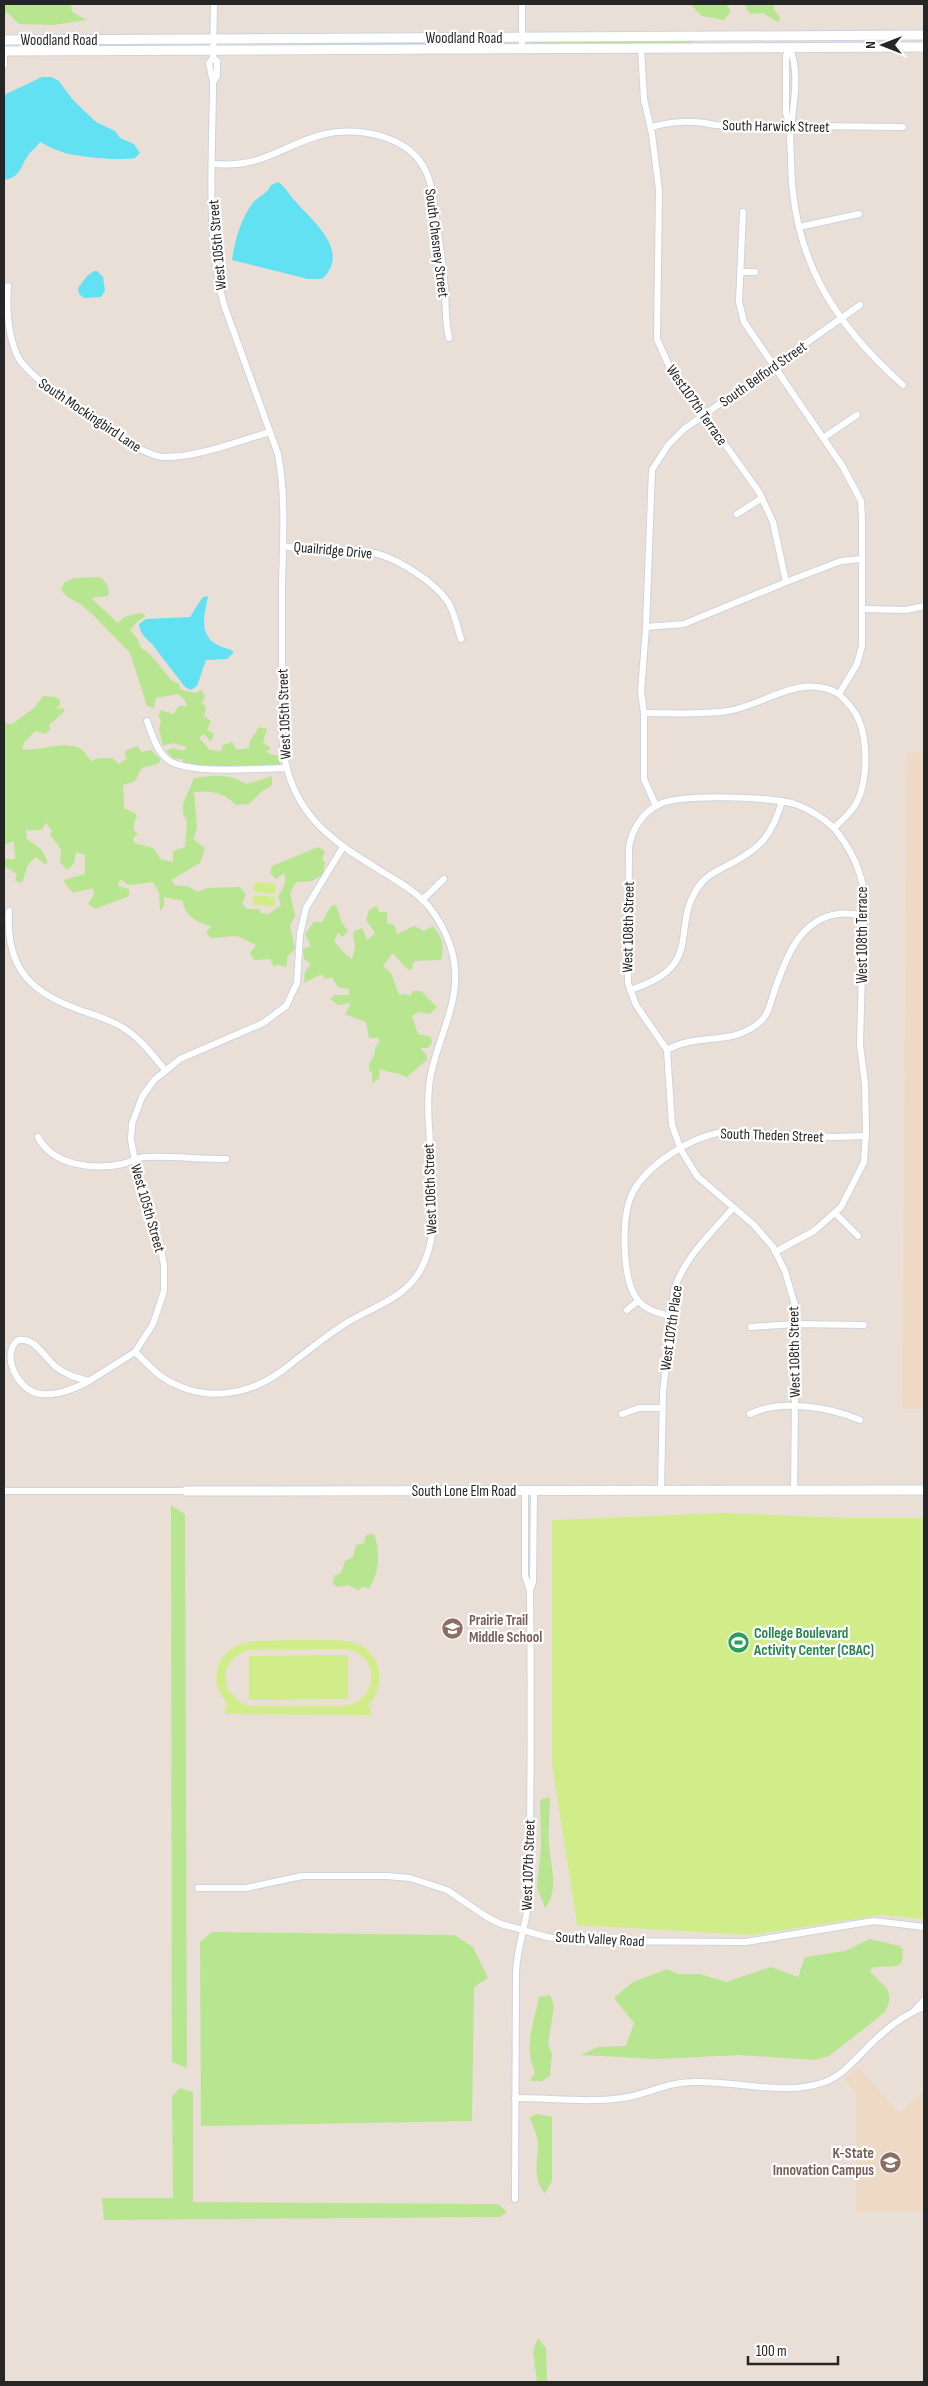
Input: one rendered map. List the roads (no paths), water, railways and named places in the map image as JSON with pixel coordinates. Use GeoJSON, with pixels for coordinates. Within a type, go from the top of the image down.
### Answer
{"type":"FeatureCollection","features":[{"type":"Feature","properties":{"kind":"main road","name":"Woodland Road"},"geometry":{"type":"LineString","coordinates":[[4,40],[924,35]]}},
{"type":"Feature","properties":{"kind":"main road"},"geometry":{"type":"LineString","coordinates":[[24,51],[41,40]]}},
{"type":"Feature","properties":{"kind":"main road","name":"Woodland Road"},"geometry":{"type":"LineString","coordinates":[[4,51],[214,54],[522,49],[924,47]]}},
{"type":"Feature","properties":{"kind":"main road","name":"South Lone Elm Road"},"geometry":{"type":"LineString","coordinates":[[186,1491],[924,1490]]}},
{"type":"Feature","properties":{"kind":"street","name":"West 105th Street"},"geometry":{"type":"LineString","coordinates":[[89,1380],[75,1378],[61,1370],[28,1341],[18,1340],[11,1348],[10,1361],[16,1377],[33,1392],[59,1393],[76,1389],[135,1352],[158,1312],[164,1281],[161,1250],[139,1182],[134,1160],[131,1140],[136,1110],[148,1087],[165,1070],[180,1059],[263,1023],[286,1006],[297,983],[300,934],[306,908],[343,847],[318,826],[307,812],[294,789],[287,768],[282,730],[282,473],[270,432],[219,286],[214,244],[214,82],[209,63],[214,54],[214,4]]}},
{"type":"Feature","properties":{"kind":"street"},"geometry":{"type":"LineString","coordinates":[[522,4],[522,49]]}},
{"type":"Feature","properties":{"kind":"street","name":"West107th Terrace"},"geometry":{"type":"LineString","coordinates":[[641,48],[644,100],[659,190],[656,339],[668,366],[762,498],[773,522],[786,582]]}},
{"type":"Feature","properties":{"kind":"street"},"geometry":{"type":"LineString","coordinates":[[789,48],[786,56],[786,113],[791,126],[791,178],[799,227],[814,273],[840,319],[869,354],[903,385]]}},
{"type":"Feature","properties":{"kind":"street"},"geometry":{"type":"LineString","coordinates":[[4,51],[4,65]]}},
{"type":"Feature","properties":{"kind":"street","name":"South Harwick Street"},"geometry":{"type":"LineString","coordinates":[[650,127],[678,120],[697,121],[715,125],[903,127]]}},
{"type":"Feature","properties":{"kind":"street","name":"South Chesney Street"},"geometry":{"type":"LineString","coordinates":[[213,164],[250,163],[321,135],[333,133],[355,132],[377,135],[390,139],[408,149],[422,165],[432,189],[445,290],[445,322],[449,338]]}},
{"type":"Feature","properties":{"kind":"street"},"geometry":{"type":"LineString","coordinates":[[743,212],[740,312],[750,333],[843,468],[861,501],[863,640],[859,657],[839,694]]}},
{"type":"Feature","properties":{"kind":"street"},"geometry":{"type":"LineString","coordinates":[[799,227],[859,214]]}},
{"type":"Feature","properties":{"kind":"street"},"geometry":{"type":"LineString","coordinates":[[740,272],[755,272]]}},
{"type":"Feature","properties":{"kind":"street","name":"South Mockingbird Lane"},"geometry":{"type":"LineString","coordinates":[[8,286],[7,305],[13,344],[27,370],[52,392],[134,447],[151,455],[174,457],[270,432]]}},
{"type":"Feature","properties":{"kind":"street","name":"South Belford Street"},"geometry":{"type":"LineString","coordinates":[[646,627],[652,470],[668,445],[684,429],[860,305]]}},
{"type":"Feature","properties":{"kind":"street"},"geometry":{"type":"LineString","coordinates":[[823,438],[856,415]]}},
{"type":"Feature","properties":{"kind":"street"},"geometry":{"type":"LineString","coordinates":[[736,514],[762,498]]}},
{"type":"Feature","properties":{"kind":"street","name":"Quailridge Drive"},"geometry":{"type":"LineString","coordinates":[[283,546],[301,550],[370,552],[396,561],[429,583],[443,596],[453,612],[461,639]]}},
{"type":"Feature","properties":{"kind":"street"},"geometry":{"type":"LineString","coordinates":[[656,806],[644,779],[644,713],[641,692],[646,627],[684,624],[841,561],[862,560]]}},
{"type":"Feature","properties":{"kind":"street"},"geometry":{"type":"LineString","coordinates":[[863,609],[906,610],[924,606]]}},
{"type":"Feature","properties":{"kind":"street"},"geometry":{"type":"LineString","coordinates":[[644,713],[731,711],[800,687],[819,688],[839,694],[852,708],[860,723],[864,740],[864,776],[856,803],[834,828]]}},
{"type":"Feature","properties":{"kind":"street"},"geometry":{"type":"LineString","coordinates":[[147,721],[161,752],[178,766],[209,769],[287,768]]}},
{"type":"Feature","properties":{"kind":"street","name":"West 108th Street"},"geometry":{"type":"LineString","coordinates":[[794,1490],[796,1309],[785,1271],[775,1252],[754,1225],[697,1176],[681,1148],[672,1125],[667,1050],[636,1005],[627,976],[630,843],[640,820],[656,806],[675,799],[764,798],[782,801],[800,806],[820,817],[834,828]]}},
{"type":"Feature","properties":{"kind":"street"},"geometry":{"type":"LineString","coordinates":[[630,990],[653,982],[673,964],[683,945],[688,907],[697,889],[711,874],[758,848],[770,832],[782,801]]}},
{"type":"Feature","properties":{"kind":"street","name":"West 108th Terrace"},"geometry":{"type":"LineString","coordinates":[[775,1252],[814,1231],[841,1207],[852,1189],[864,1162],[866,1136],[865,1084],[860,1045],[864,892],[859,868],[850,850],[834,828]]}},
{"type":"Feature","properties":{"kind":"street","name":"West 106th Street"},"geometry":{"type":"LineString","coordinates":[[135,1352],[160,1375],[183,1388],[217,1394],[248,1390],[274,1376],[346,1323],[394,1298],[419,1273],[429,1252],[433,1234],[429,1136],[430,1082],[433,1064],[451,1005],[456,981],[450,946],[437,918],[412,890],[343,847]]}},
{"type":"Feature","properties":{"kind":"street"},"geometry":{"type":"LineString","coordinates":[[422,900],[444,879]]}},
{"type":"Feature","properties":{"kind":"street"},"geometry":{"type":"LineString","coordinates":[[9,911],[11,951],[15,962],[27,980],[59,1002],[122,1027],[135,1036],[165,1070]]}},
{"type":"Feature","properties":{"kind":"street"},"geometry":{"type":"LineString","coordinates":[[667,1050],[679,1043],[693,1040],[716,1040],[744,1034],[764,1023],[782,968],[794,942],[803,932],[823,918],[838,914],[864,915]]}},
{"type":"Feature","properties":{"kind":"street","name":"South Theden Street"},"geometry":{"type":"LineString","coordinates":[[638,1301],[629,1282],[626,1254],[626,1217],[631,1195],[642,1180],[662,1160],[681,1148],[712,1133],[825,1137],[866,1136]]}},
{"type":"Feature","properties":{"kind":"street"},"geometry":{"type":"LineString","coordinates":[[38,1136],[48,1151],[65,1162],[110,1165],[150,1157],[226,1160]]}},
{"type":"Feature","properties":{"kind":"street","name":"West 107th Place"},"geometry":{"type":"LineString","coordinates":[[661,1490],[662,1408],[670,1316],[675,1288],[683,1269],[733,1208]]}},
{"type":"Feature","properties":{"kind":"street"},"geometry":{"type":"LineString","coordinates":[[835,1213],[858,1236]]}},
{"type":"Feature","properties":{"kind":"street"},"geometry":{"type":"LineString","coordinates":[[627,1310],[638,1301],[656,1313],[670,1316]]}},
{"type":"Feature","properties":{"kind":"street"},"geometry":{"type":"LineString","coordinates":[[751,1327],[795,1324],[864,1325]]}},
{"type":"Feature","properties":{"kind":"street"},"geometry":{"type":"LineString","coordinates":[[750,1414],[763,1410],[795,1407],[831,1409],[860,1420]]}},
{"type":"Feature","properties":{"kind":"street"},"geometry":{"type":"LineString","coordinates":[[622,1414],[639,1408],[662,1408]]}},
{"type":"Feature","properties":{"kind":"street","name":"West 107th Street"},"geometry":{"type":"LineString","coordinates":[[515,2199],[516,1972],[518,1947],[523,1930],[528,1894],[530,1590],[533,1582],[530,1490]]}},
{"type":"Feature","properties":{"kind":"street","name":"South Lone Elm Road"},"geometry":{"type":"LineString","coordinates":[[4,1491],[186,1491]]}},
{"type":"Feature","properties":{"kind":"street","name":"South Valley Road"},"geometry":{"type":"LineString","coordinates":[[198,1888],[246,1888],[302,1876],[404,1877],[423,1881],[448,1890],[487,1917],[523,1930],[574,1941],[746,1942],[870,1921],[924,1927]]}},
{"type":"Feature","properties":{"kind":"street"},"geometry":{"type":"LineString","coordinates":[[515,2098],[619,2098],[667,2085],[690,2082],[783,2088],[813,2085],[827,2081],[854,2062],[880,2036],[914,2011],[924,2000]]}},
{"type":"Feature","properties":{"kind":"street"},"geometry":{"type":"LineString","coordinates":[[914,2011],[924,2007]]}},
{"type":"Feature","properties":{"kind":"water"},"geometry":{"type":"Polygon","coordinates":[[[42,77],[51,77],[58,80],[73,100],[96,122],[115,131],[120,138],[134,144],[140,153],[135,158],[128,159],[90,157],[65,153],[40,142],[26,158],[17,174],[10,179],[4,180],[4,95],[42,77]]]}},
{"type":"Feature","properties":{"kind":"water"},"geometry":{"type":"Polygon","coordinates":[[[278,182],[327,238],[333,258],[330,269],[322,279],[308,279],[232,260],[239,231],[248,210],[254,201],[267,191],[271,185],[278,182]]]}},
{"type":"Feature","properties":{"kind":"water"},"geometry":{"type":"Polygon","coordinates":[[[97,271],[103,277],[105,291],[101,297],[84,298],[79,294],[78,288],[87,276],[97,271]]]}},
{"type":"Feature","properties":{"kind":"water"},"geometry":{"type":"Polygon","coordinates":[[[208,597],[204,625],[208,637],[213,642],[234,652],[227,659],[206,660],[197,686],[191,690],[185,687],[143,635],[139,624],[146,619],[190,617],[202,598],[208,597]]]}},
{"type":"Feature","properties":{"kind":"place","name":"Prairie Trail Middle School"},"geometry":{"type":"Point","coordinates":[453,1629]}},
{"type":"Feature","properties":{"kind":"place","name":"College Boulevard Activity Center (CBAC)"},"geometry":{"type":"Point","coordinates":[738,1642]}},
{"type":"Feature","properties":{"kind":"place","name":"K-State Innovation Campus"},"geometry":{"type":"Point","coordinates":[890,2162]}}]}
